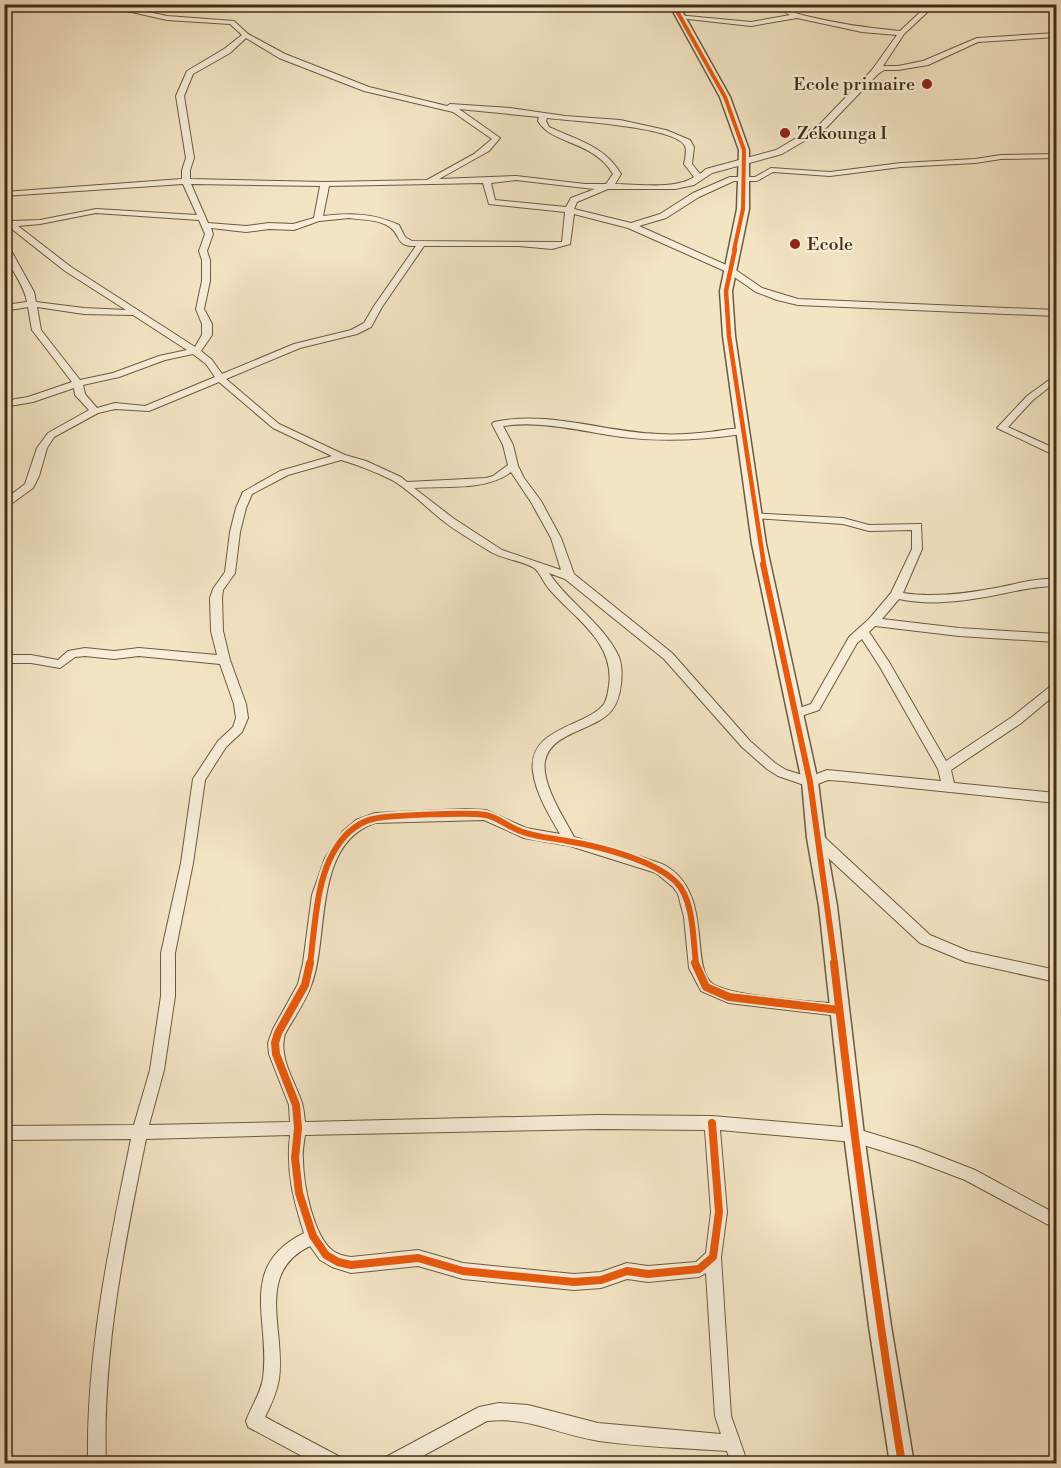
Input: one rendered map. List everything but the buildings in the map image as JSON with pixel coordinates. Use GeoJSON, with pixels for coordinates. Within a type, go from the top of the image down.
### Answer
{"type":"FeatureCollection","features":[{"type":"Feature","properties":{"kind":"street"},"geometry":{"type":"LineString","coordinates":[[99,4],[166,18],[232,22],[246,35],[282,56],[367,89],[406,100],[620,122],[647,127],[682,138],[690,147],[688,164],[699,178]]}},
{"type":"Feature","properties":{"kind":"street"},"geometry":{"type":"LineString","coordinates":[[774,4],[787,7],[797,16]]}},
{"type":"Feature","properties":{"kind":"street"},"geometry":{"type":"LineString","coordinates":[[631,226],[669,213],[696,195],[733,179],[823,126],[875,72],[902,33],[932,5]]}},
{"type":"Feature","properties":{"kind":"street"},"geometry":{"type":"LineString","coordinates":[[676,10],[751,24],[797,16],[862,30],[902,33]]}},
{"type":"Feature","properties":{"kind":"street"},"geometry":{"type":"LineString","coordinates":[[676,10],[725,97],[741,142],[744,171],[743,209],[726,291],[729,336],[754,515],[810,782],[816,838],[828,906],[854,1135],[880,1326],[902,1464]]}},
{"type":"Feature","properties":{"kind":"street"},"geometry":{"type":"LineString","coordinates":[[875,72],[883,68],[925,63],[977,40],[1056,34]]}},
{"type":"Feature","properties":{"kind":"street"},"geometry":{"type":"LineString","coordinates":[[4,404],[30,400],[78,383],[116,375],[162,358],[195,351],[204,343],[207,324],[200,309],[206,274],[206,260],[203,251],[209,234],[186,181],[190,158],[180,96],[190,73],[227,51],[246,35]]}},
{"type":"Feature","properties":{"kind":"street"},"geometry":{"type":"LineString","coordinates":[[429,182],[485,152],[495,141],[495,136],[468,117],[440,105]]}},
{"type":"Feature","properties":{"kind":"street"},"geometry":{"type":"LineString","coordinates":[[6,222],[40,222],[96,211],[203,221],[246,229],[294,226],[318,219],[349,216],[376,219],[396,227],[405,241],[421,245],[519,243],[558,246],[566,244],[567,225],[571,216],[569,210],[574,200],[610,185],[616,174],[614,167],[596,151],[546,128],[543,124],[544,114]]}},
{"type":"Feature","properties":{"kind":"street"},"geometry":{"type":"LineString","coordinates":[[4,194],[186,181],[325,184],[486,182],[523,178],[578,186],[666,188],[684,185],[709,171],[744,171],[757,178],[775,170],[830,174],[901,165],[975,161],[1013,156],[1056,156]]}},
{"type":"Feature","properties":{"kind":"street"},"geometry":{"type":"LineString","coordinates":[[486,182],[492,202],[569,210],[631,226],[730,270],[759,290],[780,298],[798,302],[1056,313]]}},
{"type":"Feature","properties":{"kind":"street"},"geometry":{"type":"LineString","coordinates":[[318,219],[325,184]]}},
{"type":"Feature","properties":{"kind":"street"},"geometry":{"type":"LineString","coordinates":[[684,185],[696,195]]}},
{"type":"Feature","properties":{"kind":"street"},"geometry":{"type":"LineString","coordinates":[[6,222],[68,268],[195,351],[209,362],[221,379],[276,426],[341,457],[378,470],[404,485],[481,542],[510,557],[569,576],[668,656],[760,758],[782,773],[810,782],[827,775],[843,776],[1056,798]]}},
{"type":"Feature","properties":{"kind":"street"},"geometry":{"type":"LineString","coordinates":[[4,245],[30,292],[37,330],[78,383],[80,395],[95,411]]}},
{"type":"Feature","properties":{"kind":"street"},"geometry":{"type":"LineString","coordinates":[[4,506],[28,486],[34,476],[42,448],[51,435],[95,411],[107,406],[146,409],[297,346],[354,332],[368,325],[378,306],[421,245]]}},
{"type":"Feature","properties":{"kind":"street"},"geometry":{"type":"LineString","coordinates":[[4,308],[33,304],[84,311],[134,313]]}},
{"type":"Feature","properties":{"kind":"street"},"geometry":{"type":"LineString","coordinates":[[1056,378],[1015,413],[1002,428],[1056,453]]}},
{"type":"Feature","properties":{"kind":"street"},"geometry":{"type":"LineString","coordinates":[[569,576],[556,538],[513,466],[508,445],[497,424],[508,422],[557,424],[610,433],[673,438],[712,437],[742,431]]}},
{"type":"Feature","properties":{"kind":"street"},"geometry":{"type":"LineString","coordinates":[[97,1464],[96,1428],[107,1304],[115,1252],[140,1132],[158,1070],[168,996],[168,953],[187,863],[199,779],[222,744],[238,729],[242,718],[240,704],[224,660],[217,631],[218,589],[230,573],[235,532],[248,492],[284,473],[341,457]]}},
{"type":"Feature","properties":{"kind":"street"},"geometry":{"type":"LineString","coordinates":[[404,485],[486,481],[497,478],[513,466]]}},
{"type":"Feature","properties":{"kind":"street"},"geometry":{"type":"LineString","coordinates":[[754,515],[843,521],[869,528],[917,526],[916,549],[896,595],[873,622],[853,640],[814,707],[795,714]]}},
{"type":"Feature","properties":{"kind":"street"},"geometry":{"type":"LineString","coordinates":[[538,566],[552,587],[578,611],[613,656],[616,672],[615,690],[605,710],[557,737],[544,750],[539,760],[542,782],[570,841]]}},
{"type":"Feature","properties":{"kind":"street"},"geometry":{"type":"LineString","coordinates":[[896,595],[920,599],[990,593],[1037,582],[1056,582]]}},
{"type":"Feature","properties":{"kind":"street"},"geometry":{"type":"LineString","coordinates":[[873,622],[959,632],[1056,638]]}},
{"type":"Feature","properties":{"kind":"street"},"geometry":{"type":"LineString","coordinates":[[863,632],[876,650],[923,737],[944,768],[949,787]]}},
{"type":"Feature","properties":{"kind":"street"},"geometry":{"type":"LineString","coordinates":[[4,659],[31,659],[60,664],[72,654],[79,652],[114,655],[139,652],[224,660]]}},
{"type":"Feature","properties":{"kind":"street"},"geometry":{"type":"LineString","coordinates":[[944,768],[1004,729],[1043,701],[1056,688]]}},
{"type":"Feature","properties":{"kind":"street"},"geometry":{"type":"LineString","coordinates":[[713,1257],[699,1269],[648,1274],[627,1271],[601,1280],[574,1281],[463,1271],[418,1258],[351,1265],[338,1262],[326,1255],[313,1236],[299,1192],[295,1158],[298,1128],[296,1105],[276,1054],[275,1043],[305,985],[319,895],[331,858],[347,834],[360,823],[375,818],[486,815],[524,833],[570,841],[653,865],[672,877],[684,893],[691,917],[696,968],[706,987],[729,997],[839,1010]]}},
{"type":"Feature","properties":{"kind":"street"},"geometry":{"type":"LineString","coordinates":[[816,838],[925,939],[966,956],[1056,976]]}},
{"type":"Feature","properties":{"kind":"street"},"geometry":{"type":"LineString","coordinates":[[4,1132],[140,1132],[598,1122],[712,1124],[854,1135],[916,1154],[970,1175],[1056,1222]]}},
{"type":"Feature","properties":{"kind":"street"},"geometry":{"type":"LineString","coordinates":[[712,1124],[719,1212],[713,1257],[723,1416],[740,1464]]}},
{"type":"Feature","properties":{"kind":"street"},"geometry":{"type":"LineString","coordinates":[[313,1236],[280,1258],[273,1275],[269,1293],[271,1376],[266,1397],[254,1421],[336,1464]]}},
{"type":"Feature","properties":{"kind":"street"},"geometry":{"type":"LineString","coordinates":[[390,1464],[484,1413],[499,1410],[537,1415],[596,1431],[733,1443]]}},
{"type":"Feature","properties":{"kind":"cycle path"},"geometry":{"type":"LineString","coordinates":[[673,4],[725,97],[744,150],[743,209],[726,291],[729,336],[759,544],[810,782],[816,838],[828,906],[854,1135],[880,1326],[902,1464]]}},
{"type":"Feature","properties":{"kind":"cycle path"},"geometry":{"type":"LineString","coordinates":[[712,1123],[719,1212],[713,1257],[699,1269],[648,1274],[627,1271],[601,1280],[574,1282],[463,1271],[418,1258],[351,1265],[338,1262],[326,1255],[313,1236],[299,1193],[295,1158],[298,1128],[296,1105],[276,1054],[275,1043],[278,1033],[305,985],[319,895],[331,858],[347,834],[360,823],[375,818],[486,815],[524,833],[570,841],[661,869],[678,883],[684,893],[691,917],[696,968],[706,987],[729,997],[839,1010]]}},
{"type":"Feature","properties":{"kind":"place","name":"Ecole primaire"},"geometry":{"type":"Point","coordinates":[927,84]}},
{"type":"Feature","properties":{"kind":"place","name":"Zékounga I"},"geometry":{"type":"Point","coordinates":[785,133]}},
{"type":"Feature","properties":{"kind":"place","name":"Ecole"},"geometry":{"type":"Point","coordinates":[795,244]}}]}
